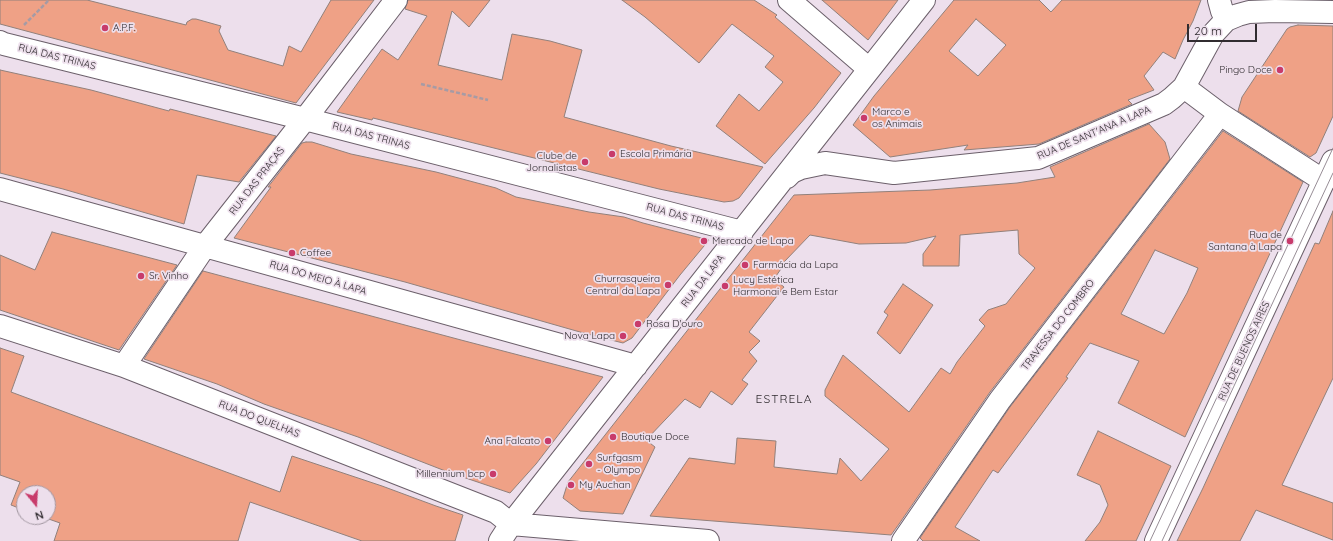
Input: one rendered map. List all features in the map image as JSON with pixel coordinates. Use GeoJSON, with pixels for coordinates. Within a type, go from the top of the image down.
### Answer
{"type":"FeatureCollection","features":[{"type":"Feature","properties":{"kind":"street","name":"RUA DAS PRAÇAS"},"geometry":{"type":"LineString","coordinates":[[124,366],[205,246],[396,0]]}},
{"type":"Feature","properties":{"kind":"street"},"geometry":{"type":"LineString","coordinates":[[789,0],[869,69]]}},
{"type":"Feature","properties":{"kind":"street","name":"RUA DA LAPA"},"geometry":{"type":"LineString","coordinates":[[506,533],[924,0]]}},
{"type":"Feature","properties":{"kind":"street","name":"RUA DE SANT'ANA À LAPA"},"geometry":{"type":"LineString","coordinates":[[780,184],[792,172],[801,168],[825,164],[894,173],[1038,158],[1164,104],[1184,87],[1213,34],[1223,10],[1238,15],[1249,12],[1275,11],[1333,12]]}},
{"type":"Feature","properties":{"kind":"street","name":"RUA DAS TRINAS"},"geometry":{"type":"LineString","coordinates":[[2,43],[305,119],[742,232]]}},
{"type":"Feature","properties":{"kind":"street"},"geometry":{"type":"LineString","coordinates":[[1184,87],[1220,114],[1324,181]]}},
{"type":"Feature","properties":{"kind":"street","name":"TRAVESSA DO COMBRO"},"geometry":{"type":"LineString","coordinates":[[902,541],[1000,400],[1220,114]]}},
{"type":"Feature","properties":{"kind":"street"},"geometry":{"type":"LineString","coordinates":[[827,122],[826,132],[830,150],[835,159],[847,167]]}},
{"type":"Feature","properties":{"kind":"street","name":"RUA DE BUENOS AIRES"},"geometry":{"type":"LineString","coordinates":[[1156,541],[1333,161]]}},
{"type":"Feature","properties":{"kind":"street","name":"RUA DO MEIO À LAPA"},"geometry":{"type":"LineString","coordinates":[[0,189],[636,366]]}},
{"type":"Feature","properties":{"kind":"street","name":"RUA DO QUELHAS"},"geometry":{"type":"LineString","coordinates":[[0,326],[124,366],[496,512],[506,533]]}},
{"type":"Feature","properties":{"kind":"street"},"geometry":{"type":"LineString","coordinates":[[506,533],[708,541]]}},
{"type":"Feature","properties":{"kind":"path"},"geometry":{"type":"LineString","coordinates":[[2,43],[49,0]]}},
{"type":"Feature","properties":{"kind":"path"},"geometry":{"type":"LineString","coordinates":[[420,84],[488,100]]}},
{"type":"Feature","properties":{"kind":"building"},"geometry":{"type":"Polygon","coordinates":[[[0,0],[87,0],[186,25],[187,22],[192,19],[196,19],[221,26],[219,31],[228,50],[283,66],[289,46],[301,52],[331,0],[374,0],[296,103],[0,24],[0,0]]]}},
{"type":"Feature","properties":{"kind":"building"},"geometry":{"type":"Polygon","coordinates":[[[408,0],[490,0],[469,27],[452,11],[438,65],[502,80],[512,34],[550,41],[582,50],[564,117],[671,146],[763,167],[739,198],[733,201],[724,202],[659,189],[373,118],[372,120],[337,112],[382,49],[398,60],[427,16],[405,9],[408,0]]]}},
{"type":"Feature","properties":{"kind":"building"},"geometry":{"type":"Polygon","coordinates":[[[622,0],[754,0],[777,15],[775,17],[841,73],[814,108],[765,164],[716,126],[739,94],[759,111],[783,82],[765,67],[774,56],[732,24],[699,63],[645,17],[622,0]]]}},
{"type":"Feature","properties":{"kind":"building"},"geometry":{"type":"Polygon","coordinates":[[[822,0],[898,0],[868,40],[822,0]]]}},
{"type":"Feature","properties":{"kind":"building"},"geometry":{"type":"Polygon","coordinates":[[[954,0],[1039,0],[1051,12],[1062,0],[1201,0],[1175,59],[1163,52],[1144,76],[1154,90],[1128,100],[1132,104],[1039,144],[964,150],[968,145],[890,157],[853,125],[874,96],[954,0]],[[976,19],[949,51],[978,76],[1006,45],[976,19]]]}},
{"type":"Feature","properties":{"kind":"building"},"geometry":{"type":"Polygon","coordinates":[[[1298,25],[1333,26],[1333,116],[1316,153],[1310,157],[1238,111],[1242,97],[1287,29],[1298,25]]]}},
{"type":"Feature","properties":{"kind":"building"},"geometry":{"type":"Polygon","coordinates":[[[0,70],[91,90],[169,111],[170,109],[276,136],[239,182],[197,175],[184,224],[63,189],[0,173],[0,70]]]}},
{"type":"Feature","properties":{"kind":"building"},"geometry":{"type":"Polygon","coordinates":[[[1149,124],[1165,142],[1170,159],[990,392],[891,535],[650,516],[689,458],[735,464],[737,438],[776,441],[774,467],[837,474],[840,458],[861,481],[889,449],[825,396],[825,390],[843,355],[909,412],[941,368],[950,374],[957,362],[985,326],[979,320],[988,310],[1006,304],[1035,268],[1019,254],[1018,230],[960,235],[959,266],[923,266],[923,254],[936,236],[906,243],[859,244],[810,235],[784,262],[785,263],[774,279],[784,287],[749,332],[760,341],[749,352],[757,361],[742,380],[748,384],[732,405],[711,391],[700,408],[685,399],[646,440],[655,447],[623,514],[580,511],[563,498],[568,482],[794,195],[930,190],[1017,183],[1055,177],[1050,167],[1149,124]]]}},
{"type":"Feature","properties":{"kind":"building"},"geometry":{"type":"Polygon","coordinates":[[[1223,131],[1303,182],[1185,437],[1118,403],[1139,361],[1090,343],[1066,377],[1068,378],[998,473],[993,470],[955,527],[980,541],[923,541],[920,538],[1010,407],[1223,131]],[[1155,250],[1121,314],[1164,334],[1187,293],[1198,268],[1155,250]]]}},
{"type":"Feature","properties":{"kind":"building"},"geometry":{"type":"Polygon","coordinates":[[[312,142],[351,154],[436,172],[496,188],[516,197],[589,212],[624,217],[709,240],[632,338],[623,343],[405,282],[234,238],[271,187],[268,187],[302,143],[312,142]]]}},
{"type":"Feature","properties":{"kind":"building"},"geometry":{"type":"Polygon","coordinates":[[[1333,211],[1333,378],[1282,485],[1333,503],[1333,540],[1256,510],[1240,541],[1177,541],[1203,488],[1315,243],[1319,244],[1333,211]]]}},
{"type":"Feature","properties":{"kind":"building"},"geometry":{"type":"Polygon","coordinates":[[[52,232],[177,265],[119,350],[0,310],[0,255],[35,270],[52,232]]]}},
{"type":"Feature","properties":{"kind":"building"},"geometry":{"type":"Polygon","coordinates":[[[203,271],[603,377],[536,464],[510,493],[448,472],[358,437],[264,404],[217,384],[144,359],[203,271]]]}},
{"type":"Feature","properties":{"kind":"building"},"geometry":{"type":"Polygon","coordinates":[[[903,284],[933,305],[900,354],[877,333],[888,315],[884,312],[903,284]]]}},
{"type":"Feature","properties":{"kind":"building"},"geometry":{"type":"Polygon","coordinates":[[[0,348],[24,356],[11,392],[280,492],[292,456],[463,515],[455,541],[362,541],[250,502],[238,541],[54,541],[60,523],[56,522],[56,485],[19,485],[20,482],[0,475],[0,348]]]}},
{"type":"Feature","properties":{"kind":"building"},"geometry":{"type":"Polygon","coordinates":[[[1098,431],[1171,466],[1136,541],[1085,541],[1100,522],[1108,505],[1100,485],[1077,475],[1098,431]]]}},
{"type":"Feature","properties":{"kind":"building"},"geometry":{"type":"Polygon","coordinates":[[[16,492],[16,507],[11,505],[16,492]]]}},
{"type":"Feature","properties":{"kind":"tram line"},"geometry":{"type":"LineString","coordinates":[[1150,541],[1333,148]]}},
{"type":"Feature","properties":{"kind":"tram line"},"geometry":{"type":"LineString","coordinates":[[1162,541],[1333,173]]}},
{"type":"Feature","properties":{"kind":"place","name":"A.P.F."},"geometry":{"type":"Point","coordinates":[105,28]}},
{"type":"Feature","properties":{"kind":"place","name":"Pingo Doce"},"geometry":{"type":"Point","coordinates":[1280,70]}},
{"type":"Feature","properties":{"kind":"place","name":"Marco e os Animais"},"geometry":{"type":"Point","coordinates":[864,118]}},
{"type":"Feature","properties":{"kind":"place","name":"Escola Primária"},"geometry":{"type":"Point","coordinates":[612,154]}},
{"type":"Feature","properties":{"kind":"place","name":"Clube de Jornalistas"},"geometry":{"type":"Point","coordinates":[585,162]}},
{"type":"Feature","properties":{"kind":"place","name":"Mercado de Lapa"},"geometry":{"type":"Point","coordinates":[704,241]}},
{"type":"Feature","properties":{"kind":"place","name":"Rua de Santana à Lapa"},"geometry":{"type":"Point","coordinates":[1290,241]}},
{"type":"Feature","properties":{"kind":"place","name":"Coffee"},"geometry":{"type":"Point","coordinates":[292,253]}},
{"type":"Feature","properties":{"kind":"place","name":"Farmácia da Lapa"},"geometry":{"type":"Point","coordinates":[745,265]}},
{"type":"Feature","properties":{"kind":"place","name":"Sr. Vinho"},"geometry":{"type":"Point","coordinates":[141,276]}},
{"type":"Feature","properties":{"kind":"place","name":"Churrasqueira Central da Lapa"},"geometry":{"type":"Point","coordinates":[668,285]}},
{"type":"Feature","properties":{"kind":"place","name":"Lucy Estética Harmonai e Bem Estar"},"geometry":{"type":"Point","coordinates":[725,286]}},
{"type":"Feature","properties":{"kind":"place","name":"Rosa D'ouro"},"geometry":{"type":"Point","coordinates":[638,324]}},
{"type":"Feature","properties":{"kind":"place","name":"Nova Lapa"},"geometry":{"type":"Point","coordinates":[623,336]}},
{"type":"Feature","properties":{"kind":"place","name":"Boutique Doce"},"geometry":{"type":"Point","coordinates":[613,437]}},
{"type":"Feature","properties":{"kind":"place","name":"Ana Falcato"},"geometry":{"type":"Point","coordinates":[548,441]}},
{"type":"Feature","properties":{"kind":"place","name":"Surfgasm - Olympo"},"geometry":{"type":"Point","coordinates":[589,464]}},
{"type":"Feature","properties":{"kind":"place","name":"Millennium bcp"},"geometry":{"type":"Point","coordinates":[493,474]}},
{"type":"Feature","properties":{"kind":"place","name":"My Auchan"},"geometry":{"type":"Point","coordinates":[571,485]}},
{"type":"Feature","properties":{"kind":"district","name":"ESTRELA"},"geometry":{"type":"Point","coordinates":[784,399]}}]}
